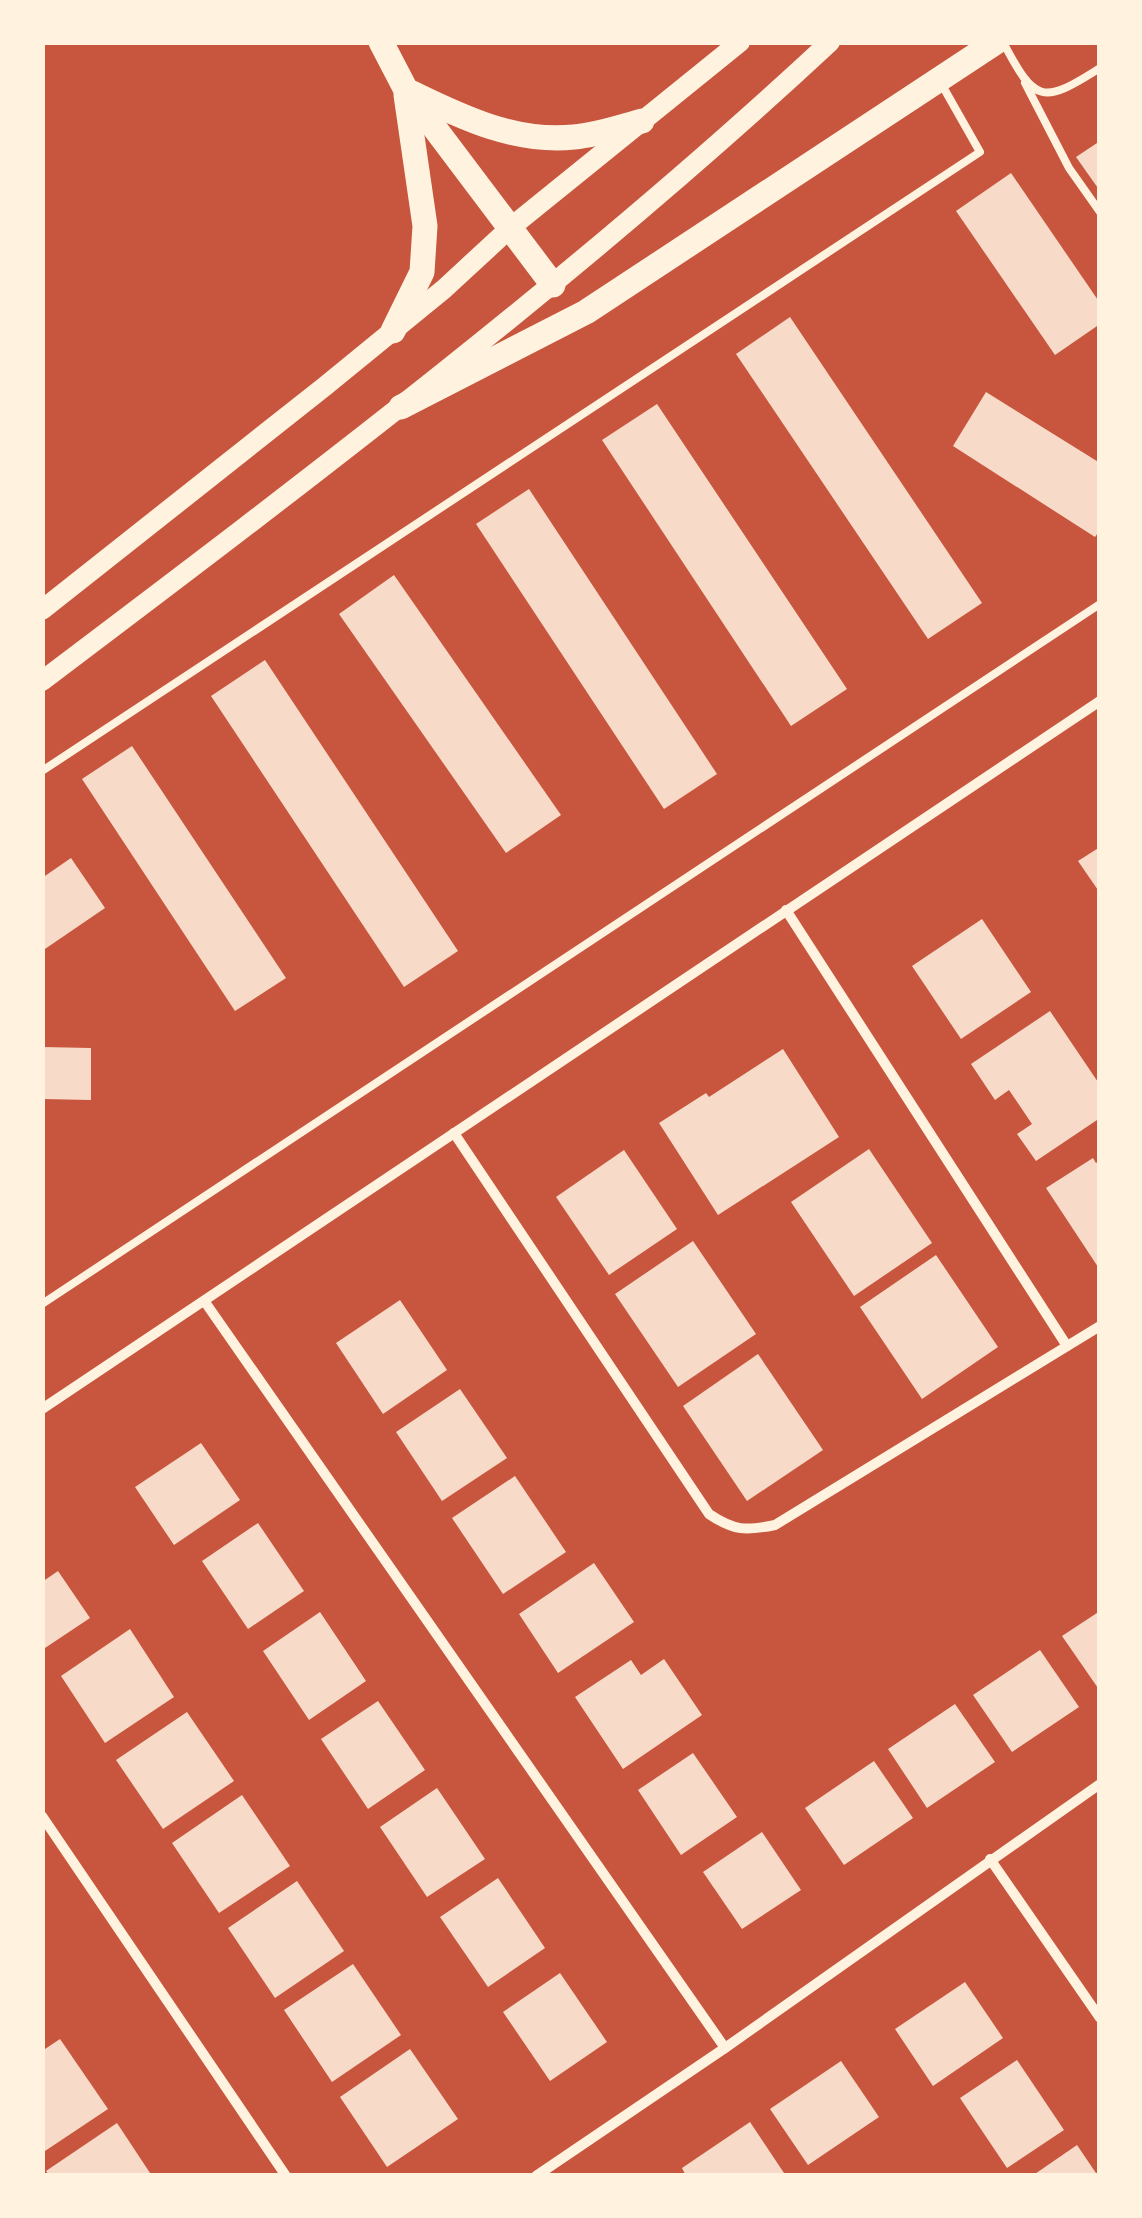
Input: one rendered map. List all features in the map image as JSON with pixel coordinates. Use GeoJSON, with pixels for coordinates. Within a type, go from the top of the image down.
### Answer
{"type":"FeatureCollection","features":[{"type":"Feature","properties":{"kind":"main road"},"geometry":{"type":"LineString","coordinates":[[381,42],[406,90],[553,285]]}},
{"type":"Feature","properties":{"kind":"main road"},"geometry":{"type":"LineString","coordinates":[[42,610],[394,331],[510,228],[740,42]]}},
{"type":"Feature","properties":{"kind":"main road"},"geometry":{"type":"LineString","coordinates":[[42,681],[401,407],[553,285],[731,134],[830,42]]}},
{"type":"Feature","properties":{"kind":"main road"},"geometry":{"type":"LineString","coordinates":[[401,407],[586,312],[1000,42]]}},
{"type":"Feature","properties":{"kind":"main road"},"geometry":{"type":"LineString","coordinates":[[406,90],[454,113],[520,136],[575,137],[642,121]]}},
{"type":"Feature","properties":{"kind":"main road"},"geometry":{"type":"LineString","coordinates":[[394,331],[422,272],[425,226],[406,90]]}},
{"type":"Feature","properties":{"kind":"street"},"geometry":{"type":"LineString","coordinates":[[42,1409],[1100,701]]}},
{"type":"Feature","properties":{"kind":"street"},"geometry":{"type":"LineString","coordinates":[[786,910],[1067,1346]]}},
{"type":"Feature","properties":{"kind":"street"},"geometry":{"type":"LineString","coordinates":[[454,1133],[709,1514],[726,1525],[749,1531],[775,1525],[1100,1326]]}},
{"type":"Feature","properties":{"kind":"street"},"geometry":{"type":"LineString","coordinates":[[205,1302],[725,2048]]}},
{"type":"Feature","properties":{"kind":"street"},"geometry":{"type":"LineString","coordinates":[[536,2176],[1100,1784]]}},
{"type":"Feature","properties":{"kind":"street"},"geometry":{"type":"LineString","coordinates":[[42,1816],[286,2176]]}},
{"type":"Feature","properties":{"kind":"street"},"geometry":{"type":"LineString","coordinates":[[990,1860],[1100,2018]]}},
{"type":"Feature","properties":{"kind":"lane"},"geometry":{"type":"LineString","coordinates":[[1000,42],[1069,168],[1100,212]]}},
{"type":"Feature","properties":{"kind":"lane"},"geometry":{"type":"LineString","coordinates":[[1024,83],[1060,94],[1100,68]]}},
{"type":"Feature","properties":{"kind":"lane"},"geometry":{"type":"LineString","coordinates":[[42,771],[980,152],[939,80]]}},
{"type":"Feature","properties":{"kind":"lane"},"geometry":{"type":"LineString","coordinates":[[42,1304],[1100,604]]}},
{"type":"Feature","properties":{"kind":"building"},"geometry":{"type":"Polygon","coordinates":[[[1100,141],[1100,191],[1076,157],[1100,141]]]}},
{"type":"Feature","properties":{"kind":"building"},"geometry":{"type":"Polygon","coordinates":[[[1011,173],[1100,303],[1100,324],[1055,355],[956,211],[1011,173]]]}},
{"type":"Feature","properties":{"kind":"building"},"geometry":{"type":"Polygon","coordinates":[[[790,317],[982,603],[928,639],[736,354],[790,317]]]}},
{"type":"Feature","properties":{"kind":"building"},"geometry":{"type":"Polygon","coordinates":[[[986,392],[1100,463],[1100,530],[1095,537],[953,446],[986,392]]]}},
{"type":"Feature","properties":{"kind":"building"},"geometry":{"type":"Polygon","coordinates":[[[657,404],[847,689],[791,726],[602,440],[657,404]]]}},
{"type":"Feature","properties":{"kind":"building"},"geometry":{"type":"Polygon","coordinates":[[[529,489],[717,774],[664,809],[476,524],[529,489]]]}},
{"type":"Feature","properties":{"kind":"building"},"geometry":{"type":"Polygon","coordinates":[[[394,575],[561,815],[506,853],[339,614],[394,575]]]}},
{"type":"Feature","properties":{"kind":"building"},"geometry":{"type":"Polygon","coordinates":[[[265,660],[458,951],[404,987],[211,696],[265,660]]]}},
{"type":"Feature","properties":{"kind":"building"},"geometry":{"type":"Polygon","coordinates":[[[132,746],[286,978],[235,1011],[82,779],[132,746]]]}},
{"type":"Feature","properties":{"kind":"building"},"geometry":{"type":"Polygon","coordinates":[[[1100,847],[1100,893],[1078,861],[1100,847]]]}},
{"type":"Feature","properties":{"kind":"building"},"geometry":{"type":"Polygon","coordinates":[[[71,858],[105,908],[42,951],[42,878],[71,858]]]}},
{"type":"Feature","properties":{"kind":"building"},"geometry":{"type":"Polygon","coordinates":[[[982,919],[1031,992],[961,1039],[912,966],[982,919]]]}},
{"type":"Feature","properties":{"kind":"building"},"geometry":{"type":"Polygon","coordinates":[[[1050,1011],[1100,1085],[1100,1118],[1036,1161],[1017,1134],[1032,1124],[1009,1090],[995,1100],[971,1064],[1050,1011]]]}},
{"type":"Feature","properties":{"kind":"building"},"geometry":{"type":"Polygon","coordinates":[[[42,1047],[91,1048],[91,1100],[42,1099],[42,1047]]]}},
{"type":"Feature","properties":{"kind":"building"},"geometry":{"type":"Polygon","coordinates":[[[783,1049],[839,1137],[718,1215],[659,1123],[706,1093],[709,1097],[783,1049]]]}},
{"type":"Feature","properties":{"kind":"building"},"geometry":{"type":"Polygon","coordinates":[[[869,1149],[932,1243],[854,1296],[791,1202],[869,1149]]]}},
{"type":"Feature","properties":{"kind":"building"},"geometry":{"type":"Polygon","coordinates":[[[624,1150],[677,1229],[609,1275],[556,1197],[624,1150]]]}},
{"type":"Feature","properties":{"kind":"building"},"geometry":{"type":"Polygon","coordinates":[[[1093,1158],[1096,1163],[1100,1161],[1100,1270],[1046,1188],[1093,1158]]]}},
{"type":"Feature","properties":{"kind":"building"},"geometry":{"type":"Polygon","coordinates":[[[693,1241],[756,1334],[678,1387],[615,1294],[693,1241]]]}},
{"type":"Feature","properties":{"kind":"building"},"geometry":{"type":"Polygon","coordinates":[[[936,1255],[998,1347],[922,1399],[860,1307],[936,1255]]]}},
{"type":"Feature","properties":{"kind":"building"},"geometry":{"type":"Polygon","coordinates":[[[400,1300],[447,1370],[383,1414],[336,1343],[400,1300]]]}},
{"type":"Feature","properties":{"kind":"building"},"geometry":{"type":"Polygon","coordinates":[[[758,1354],[823,1450],[747,1501],[683,1406],[758,1354]]]}},
{"type":"Feature","properties":{"kind":"building"},"geometry":{"type":"Polygon","coordinates":[[[460,1389],[507,1458],[442,1501],[396,1432],[460,1389]]]}},
{"type":"Feature","properties":{"kind":"building"},"geometry":{"type":"Polygon","coordinates":[[[201,1443],[240,1500],[174,1545],[135,1487],[201,1443]]]}},
{"type":"Feature","properties":{"kind":"building"},"geometry":{"type":"Polygon","coordinates":[[[515,1476],[566,1552],[503,1594],[452,1518],[515,1476]]]}},
{"type":"Feature","properties":{"kind":"building"},"geometry":{"type":"Polygon","coordinates":[[[258,1523],[304,1591],[248,1629],[202,1561],[258,1523]]]}},
{"type":"Feature","properties":{"kind":"building"},"geometry":{"type":"Polygon","coordinates":[[[594,1563],[634,1622],[558,1673],[519,1614],[594,1563]]]}},
{"type":"Feature","properties":{"kind":"building"},"geometry":{"type":"Polygon","coordinates":[[[58,1571],[90,1618],[42,1650],[42,1582],[58,1571]]]}},
{"type":"Feature","properties":{"kind":"building"},"geometry":{"type":"Polygon","coordinates":[[[1100,1611],[1100,1691],[1062,1636],[1100,1611]]]}},
{"type":"Feature","properties":{"kind":"building"},"geometry":{"type":"Polygon","coordinates":[[[320,1612],[366,1681],[309,1720],[263,1651],[320,1612]]]}},
{"type":"Feature","properties":{"kind":"building"},"geometry":{"type":"Polygon","coordinates":[[[130,1629],[174,1697],[105,1743],[61,1676],[130,1629]]]}},
{"type":"Feature","properties":{"kind":"building"},"geometry":{"type":"Polygon","coordinates":[[[1040,1650],[1079,1707],[1012,1752],[973,1695],[1040,1650]]]}},
{"type":"Feature","properties":{"kind":"building"},"geometry":{"type":"Polygon","coordinates":[[[664,1659],[702,1715],[623,1769],[575,1697],[631,1660],[641,1675],[664,1659]]]}},
{"type":"Feature","properties":{"kind":"building"},"geometry":{"type":"Polygon","coordinates":[[[378,1701],[425,1770],[368,1809],[321,1739],[378,1701]]]}},
{"type":"Feature","properties":{"kind":"building"},"geometry":{"type":"Polygon","coordinates":[[[955,1704],[995,1762],[927,1808],[888,1749],[955,1704]]]}},
{"type":"Feature","properties":{"kind":"building"},"geometry":{"type":"Polygon","coordinates":[[[187,1712],[234,1781],[163,1829],[116,1760],[187,1712]]]}},
{"type":"Feature","properties":{"kind":"building"},"geometry":{"type":"Polygon","coordinates":[[[693,1753],[737,1817],[681,1855],[638,1790],[693,1753]]]}},
{"type":"Feature","properties":{"kind":"building"},"geometry":{"type":"Polygon","coordinates":[[[874,1761],[913,1818],[844,1865],[805,1808],[874,1761]]]}},
{"type":"Feature","properties":{"kind":"building"},"geometry":{"type":"Polygon","coordinates":[[[437,1788],[485,1859],[427,1897],[380,1827],[437,1788]]]}},
{"type":"Feature","properties":{"kind":"building"},"geometry":{"type":"Polygon","coordinates":[[[242,1795],[290,1866],[219,1913],[172,1843],[242,1795]]]}},
{"type":"Feature","properties":{"kind":"building"},"geometry":{"type":"Polygon","coordinates":[[[762,1832],[801,1890],[742,1929],[703,1872],[762,1832]]]}},
{"type":"Feature","properties":{"kind":"building"},"geometry":{"type":"Polygon","coordinates":[[[498,1878],[545,1948],[488,1987],[440,1917],[498,1878]]]}},
{"type":"Feature","properties":{"kind":"building"},"geometry":{"type":"Polygon","coordinates":[[[297,1881],[344,1951],[275,1998],[228,1928],[297,1881]]]}},
{"type":"Feature","properties":{"kind":"building"},"geometry":{"type":"Polygon","coordinates":[[[353,1964],[401,2035],[332,2082],[284,2010],[353,1964]]]}},
{"type":"Feature","properties":{"kind":"building"},"geometry":{"type":"Polygon","coordinates":[[[560,1973],[607,2042],[550,2081],[503,2012],[560,1973]]]}},
{"type":"Feature","properties":{"kind":"building"},"geometry":{"type":"Polygon","coordinates":[[[965,1982],[1003,2038],[933,2086],[895,2029],[965,1982]]]}},
{"type":"Feature","properties":{"kind":"building"},"geometry":{"type":"Polygon","coordinates":[[[60,2039],[108,2109],[42,2153],[42,2051],[60,2039]]]}},
{"type":"Feature","properties":{"kind":"building"},"geometry":{"type":"Polygon","coordinates":[[[410,2049],[458,2119],[387,2167],[340,2097],[410,2049]]]}},
{"type":"Feature","properties":{"kind":"building"},"geometry":{"type":"Polygon","coordinates":[[[1017,2060],[1064,2130],[1007,2168],[960,2098],[1017,2060]]]}},
{"type":"Feature","properties":{"kind":"building"},"geometry":{"type":"Polygon","coordinates":[[[841,2061],[879,2117],[808,2165],[770,2109],[841,2061]]]}},
{"type":"Feature","properties":{"kind":"building"},"geometry":{"type":"Polygon","coordinates":[[[750,2122],[786,2176],[686,2176],[682,2168],[750,2122]]]}},
{"type":"Feature","properties":{"kind":"building"},"geometry":{"type":"Polygon","coordinates":[[[117,2123],[152,2176],[49,2176],[46,2171],[117,2123]]]}},
{"type":"Feature","properties":{"kind":"building"},"geometry":{"type":"Polygon","coordinates":[[[1077,2145],[1098,2176],[1032,2176],[1077,2145]]]}}]}
